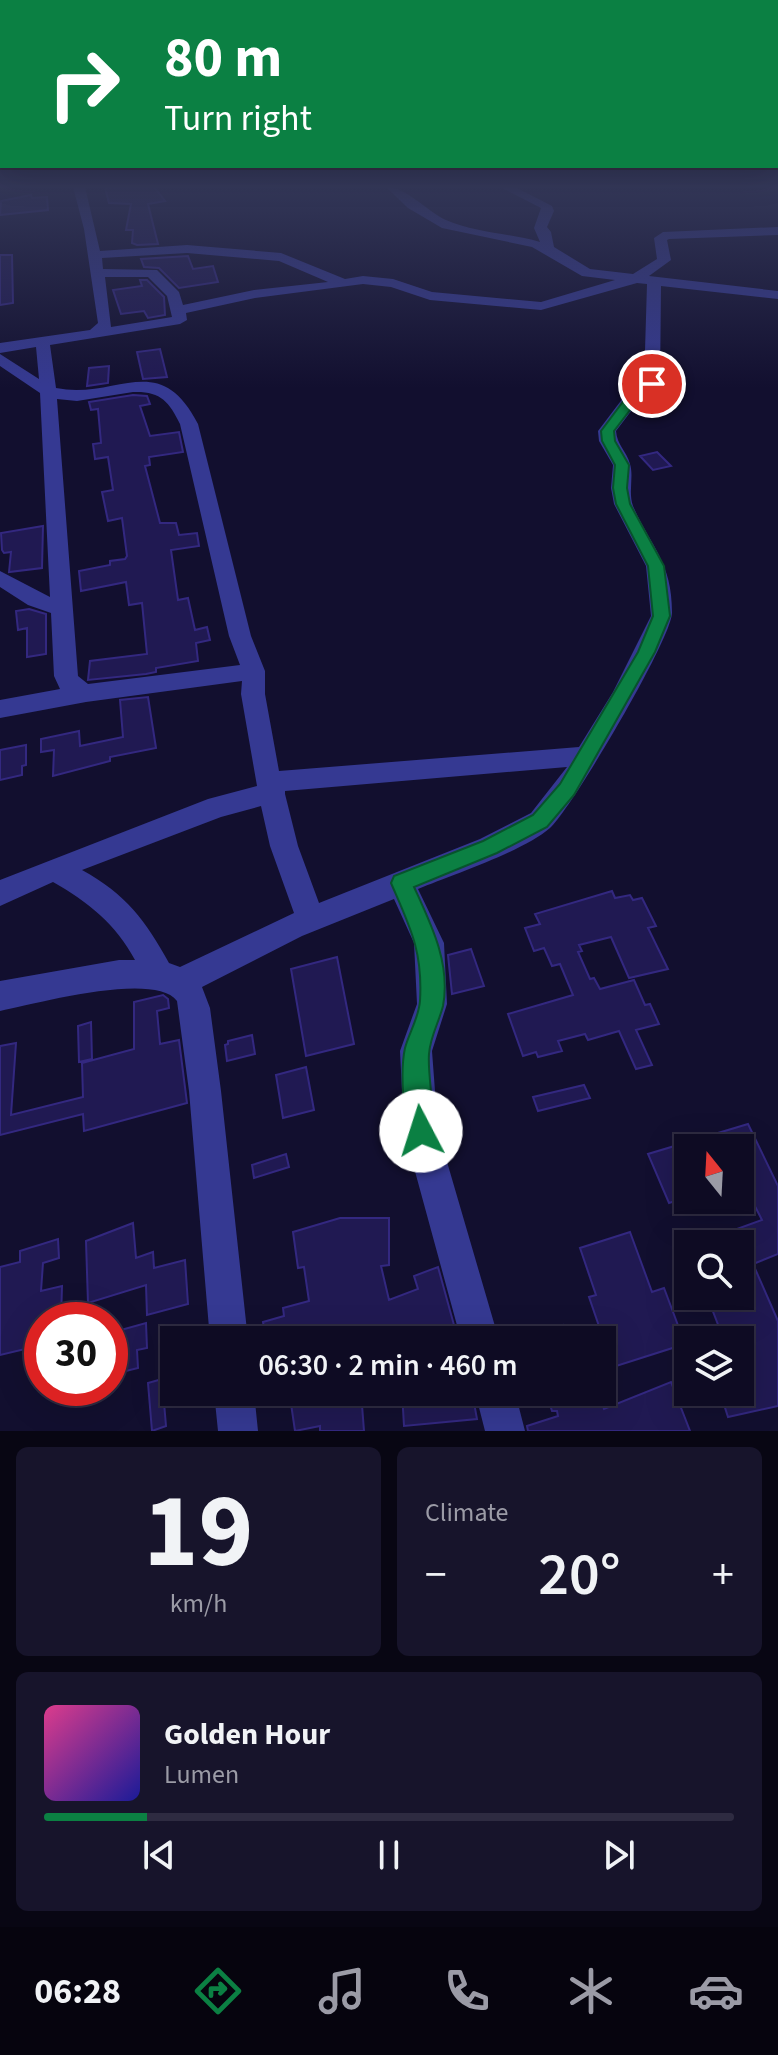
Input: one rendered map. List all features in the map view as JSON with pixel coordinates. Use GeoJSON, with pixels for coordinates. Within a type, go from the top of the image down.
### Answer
{"type":"FeatureCollection","features":[{"type":"Feature","properties":{"kind":"street"},"geometry":{"type":"LineString","coordinates":[[95,334],[106,324],[94,255],[113,254]]}},
{"type":"Feature","properties":{"kind":"street"},"geometry":{"type":"LineString","coordinates":[[243,254],[281,257],[341,282]]}},
{"type":"Feature","properties":{"kind":"street"},"geometry":{"type":"LineString","coordinates":[[556,254],[587,273],[731,287],[778,295]]}},
{"type":"Feature","properties":{"kind":"street"},"geometry":{"type":"LineString","coordinates":[[178,310],[254,294],[381,280],[430,296],[541,306],[644,280],[664,261],[663,254]]}},
{"type":"Feature","properties":{"kind":"street"},"geometry":{"type":"LineString","coordinates":[[0,348],[177,323],[174,295],[152,273],[97,273]]}},
{"type":"Feature","properties":{"kind":"street"},"geometry":{"type":"LineString","coordinates":[[0,996],[119,974],[170,978],[490,847],[540,821],[567,789],[623,695],[662,616],[656,566],[623,504],[620,488],[622,465],[608,441],[607,431],[629,402],[652,384],[649,365],[656,307],[644,280]]}},
{"type":"Feature","properties":{"kind":"street"},"geometry":{"type":"LineString","coordinates":[[42,342],[46,357],[59,608],[66,676],[70,686],[86,693]]}},
{"type":"Feature","properties":{"kind":"street"},"geometry":{"type":"LineString","coordinates":[[0,359],[30,382],[61,395],[153,386],[179,400],[189,424],[240,636],[254,671],[258,721],[284,846],[311,919]]}},
{"type":"Feature","properties":{"kind":"street"},"geometry":{"type":"LineString","coordinates":[[0,578],[36,600],[59,608]]}},
{"type":"Feature","properties":{"kind":"street"},"geometry":{"type":"LineString","coordinates":[[0,709],[86,693],[254,671]]}},
{"type":"Feature","properties":{"kind":"street"},"geometry":{"type":"LineString","coordinates":[[0,893],[54,869],[272,787],[584,756]]}},
{"type":"Feature","properties":{"kind":"street"},"geometry":{"type":"LineString","coordinates":[[54,869],[98,893],[135,930],[170,978],[189,992],[195,1008],[228,1326]]}},
{"type":"Feature","properties":{"kind":"street"},"geometry":{"type":"LineString","coordinates":[[401,883],[429,943],[432,1004],[416,1051],[421,1131],[476,1326]]}},
{"type":"Feature","properties":{"kind":"street"},"geometry":{"type":"LineString","coordinates":[[499,1406],[505,1431]]}},
{"type":"Feature","properties":{"kind":"building"},"geometry":{"type":"Polygon","coordinates":[[[0,255],[12,255],[13,303],[0,305],[0,255]]]}},
{"type":"Feature","properties":{"kind":"building"},"geometry":{"type":"Polygon","coordinates":[[[188,256],[193,269],[213,266],[218,282],[179,288],[159,268],[144,267],[141,259],[188,256]]]}},
{"type":"Feature","properties":{"kind":"building"},"geometry":{"type":"Polygon","coordinates":[[[140,280],[147,280],[164,297],[165,315],[148,318],[144,311],[121,314],[113,290],[142,286],[140,280]]]}},
{"type":"Feature","properties":{"kind":"building"},"geometry":{"type":"Polygon","coordinates":[[[160,349],[167,377],[143,379],[137,352],[160,349]]]}},
{"type":"Feature","properties":{"kind":"building"},"geometry":{"type":"Polygon","coordinates":[[[109,366],[108,383],[87,386],[89,368],[109,366]]]}},
{"type":"Feature","properties":{"kind":"building"},"geometry":{"type":"Polygon","coordinates":[[[133,395],[147,396],[150,404],[140,406],[150,436],[179,432],[183,452],[149,457],[150,465],[145,466],[160,523],[176,523],[179,535],[197,533],[199,546],[171,550],[178,600],[188,598],[195,630],[207,627],[210,640],[196,643],[198,661],[156,668],[156,672],[146,674],[88,680],[90,661],[147,654],[142,603],[129,605],[126,582],[81,591],[79,571],[110,565],[110,561],[127,556],[122,518],[108,521],[102,492],[113,490],[108,457],[95,459],[93,444],[101,443],[98,409],[91,410],[89,402],[133,395]]]}},
{"type":"Feature","properties":{"kind":"building"},"geometry":{"type":"Polygon","coordinates":[[[657,452],[671,466],[653,470],[640,456],[657,452]]]}},
{"type":"Feature","properties":{"kind":"building"},"geometry":{"type":"Polygon","coordinates":[[[43,526],[42,568],[9,572],[11,552],[4,553],[2,550],[1,533],[43,526]]]}},
{"type":"Feature","properties":{"kind":"building"},"geometry":{"type":"Polygon","coordinates":[[[29,609],[46,614],[46,654],[27,657],[27,628],[18,630],[16,611],[29,609]]]}},
{"type":"Feature","properties":{"kind":"building"},"geometry":{"type":"Polygon","coordinates":[[[148,697],[156,748],[110,757],[110,761],[53,776],[54,750],[41,752],[41,739],[79,731],[80,746],[123,737],[120,700],[148,697]]]}},
{"type":"Feature","properties":{"kind":"building"},"geometry":{"type":"Polygon","coordinates":[[[26,745],[26,765],[22,766],[22,775],[0,780],[0,750],[26,745]]]}},
{"type":"Feature","properties":{"kind":"building"},"geometry":{"type":"Polygon","coordinates":[[[612,891],[615,898],[630,895],[633,900],[642,898],[656,926],[648,928],[668,969],[629,978],[611,937],[579,945],[582,951],[578,952],[590,979],[594,978],[600,989],[634,980],[645,1005],[650,1004],[659,1024],[636,1030],[652,1065],[636,1069],[619,1031],[588,1040],[585,1034],[558,1041],[562,1051],[538,1057],[536,1052],[523,1056],[508,1014],[573,995],[560,964],[552,966],[544,948],[534,951],[525,928],[540,924],[535,914],[612,891]]]}},
{"type":"Feature","properties":{"kind":"building"},"geometry":{"type":"Polygon","coordinates":[[[471,949],[484,986],[452,994],[448,955],[471,949]]]}},
{"type":"Feature","properties":{"kind":"building"},"geometry":{"type":"Polygon","coordinates":[[[337,957],[354,1044],[306,1056],[291,969],[337,957]]]}},
{"type":"Feature","properties":{"kind":"building"},"geometry":{"type":"Polygon","coordinates":[[[163,995],[168,999],[169,1008],[157,1011],[160,1044],[179,1040],[187,1103],[84,1131],[83,1114],[0,1135],[0,1046],[16,1043],[11,1115],[83,1097],[82,1063],[134,1049],[134,1002],[163,995]]]}},
{"type":"Feature","properties":{"kind":"building"},"geometry":{"type":"Polygon","coordinates":[[[91,1022],[92,1059],[79,1062],[78,1026],[91,1022]]]}},
{"type":"Feature","properties":{"kind":"building"},"geometry":{"type":"Polygon","coordinates":[[[252,1035],[255,1054],[227,1061],[225,1045],[228,1041],[252,1035]]]}},
{"type":"Feature","properties":{"kind":"building"},"geometry":{"type":"Polygon","coordinates":[[[306,1067],[314,1110],[283,1118],[276,1075],[306,1067]]]}},
{"type":"Feature","properties":{"kind":"building"},"geometry":{"type":"Polygon","coordinates":[[[584,1085],[590,1098],[538,1111],[533,1097],[584,1085]]]}},
{"type":"Feature","properties":{"kind":"building"},"geometry":{"type":"Polygon","coordinates":[[[748,1124],[753,1134],[715,1134],[748,1124]]]}},
{"type":"Feature","properties":{"kind":"building"},"geometry":{"type":"Polygon","coordinates":[[[754,1136],[778,1186],[778,1254],[754,1264],[754,1230],[734,1230],[762,1220],[754,1204],[754,1136]]]}},
{"type":"Feature","properties":{"kind":"building"},"geometry":{"type":"Polygon","coordinates":[[[674,1146],[674,1201],[669,1203],[648,1154],[674,1146]]]}},
{"type":"Feature","properties":{"kind":"building"},"geometry":{"type":"Polygon","coordinates":[[[286,1154],[289,1167],[254,1178],[252,1165],[286,1154]]]}},
{"type":"Feature","properties":{"kind":"building"},"geometry":{"type":"Polygon","coordinates":[[[340,1218],[389,1218],[389,1265],[381,1266],[389,1300],[418,1289],[414,1276],[438,1267],[454,1325],[264,1326],[263,1322],[284,1316],[283,1308],[309,1301],[304,1267],[298,1268],[293,1232],[340,1218]]]}},
{"type":"Feature","properties":{"kind":"building"},"geometry":{"type":"Polygon","coordinates":[[[133,1223],[136,1258],[153,1252],[154,1268],[185,1260],[188,1304],[147,1315],[146,1285],[88,1302],[86,1241],[133,1223]]]}},
{"type":"Feature","properties":{"kind":"building"},"geometry":{"type":"Polygon","coordinates":[[[630,1232],[652,1292],[664,1288],[678,1326],[674,1326],[674,1348],[616,1366],[616,1326],[599,1326],[589,1297],[596,1295],[580,1248],[630,1232]]]}},
{"type":"Feature","properties":{"kind":"building"},"geometry":{"type":"Polygon","coordinates":[[[58,1239],[59,1258],[43,1263],[41,1291],[62,1286],[62,1302],[24,1302],[24,1349],[0,1355],[0,1267],[20,1262],[20,1251],[58,1239]]]}},
{"type":"Feature","properties":{"kind":"building"},"geometry":{"type":"Polygon","coordinates":[[[754,1266],[778,1321],[778,1406],[728,1417],[724,1406],[754,1406],[754,1326],[719,1326],[712,1310],[754,1310],[754,1266]]]}},
{"type":"Feature","properties":{"kind":"building"},"geometry":{"type":"Polygon","coordinates":[[[146,1323],[147,1348],[137,1350],[138,1368],[128,1370],[128,1328],[146,1323]]]}},
{"type":"Feature","properties":{"kind":"building"},"geometry":{"type":"Polygon","coordinates":[[[160,1380],[160,1406],[164,1406],[166,1426],[152,1431],[148,1383],[160,1380]]]}},
{"type":"Feature","properties":{"kind":"building"},"geometry":{"type":"Polygon","coordinates":[[[671,1382],[674,1406],[680,1406],[690,1431],[528,1431],[527,1426],[558,1416],[550,1406],[603,1406],[604,1409],[671,1382]]]}},
{"type":"Feature","properties":{"kind":"building"},"geometry":{"type":"Polygon","coordinates":[[[291,1406],[362,1406],[364,1431],[320,1431],[320,1426],[295,1431],[291,1406]]]}},
{"type":"Feature","properties":{"kind":"building"},"geometry":{"type":"Polygon","coordinates":[[[403,1406],[475,1406],[477,1419],[404,1426],[403,1406]]]}},
{"type":"Feature","properties":{"kind":"route"},"geometry":{"type":"LineString","coordinates":[[421,1131],[416,1051],[432,1004],[429,943],[401,883],[490,847],[540,821],[567,789],[646,652],[662,616],[656,566],[623,504],[620,488],[622,465],[608,441],[607,431],[629,402],[646,392],[652,384]]}}]}
